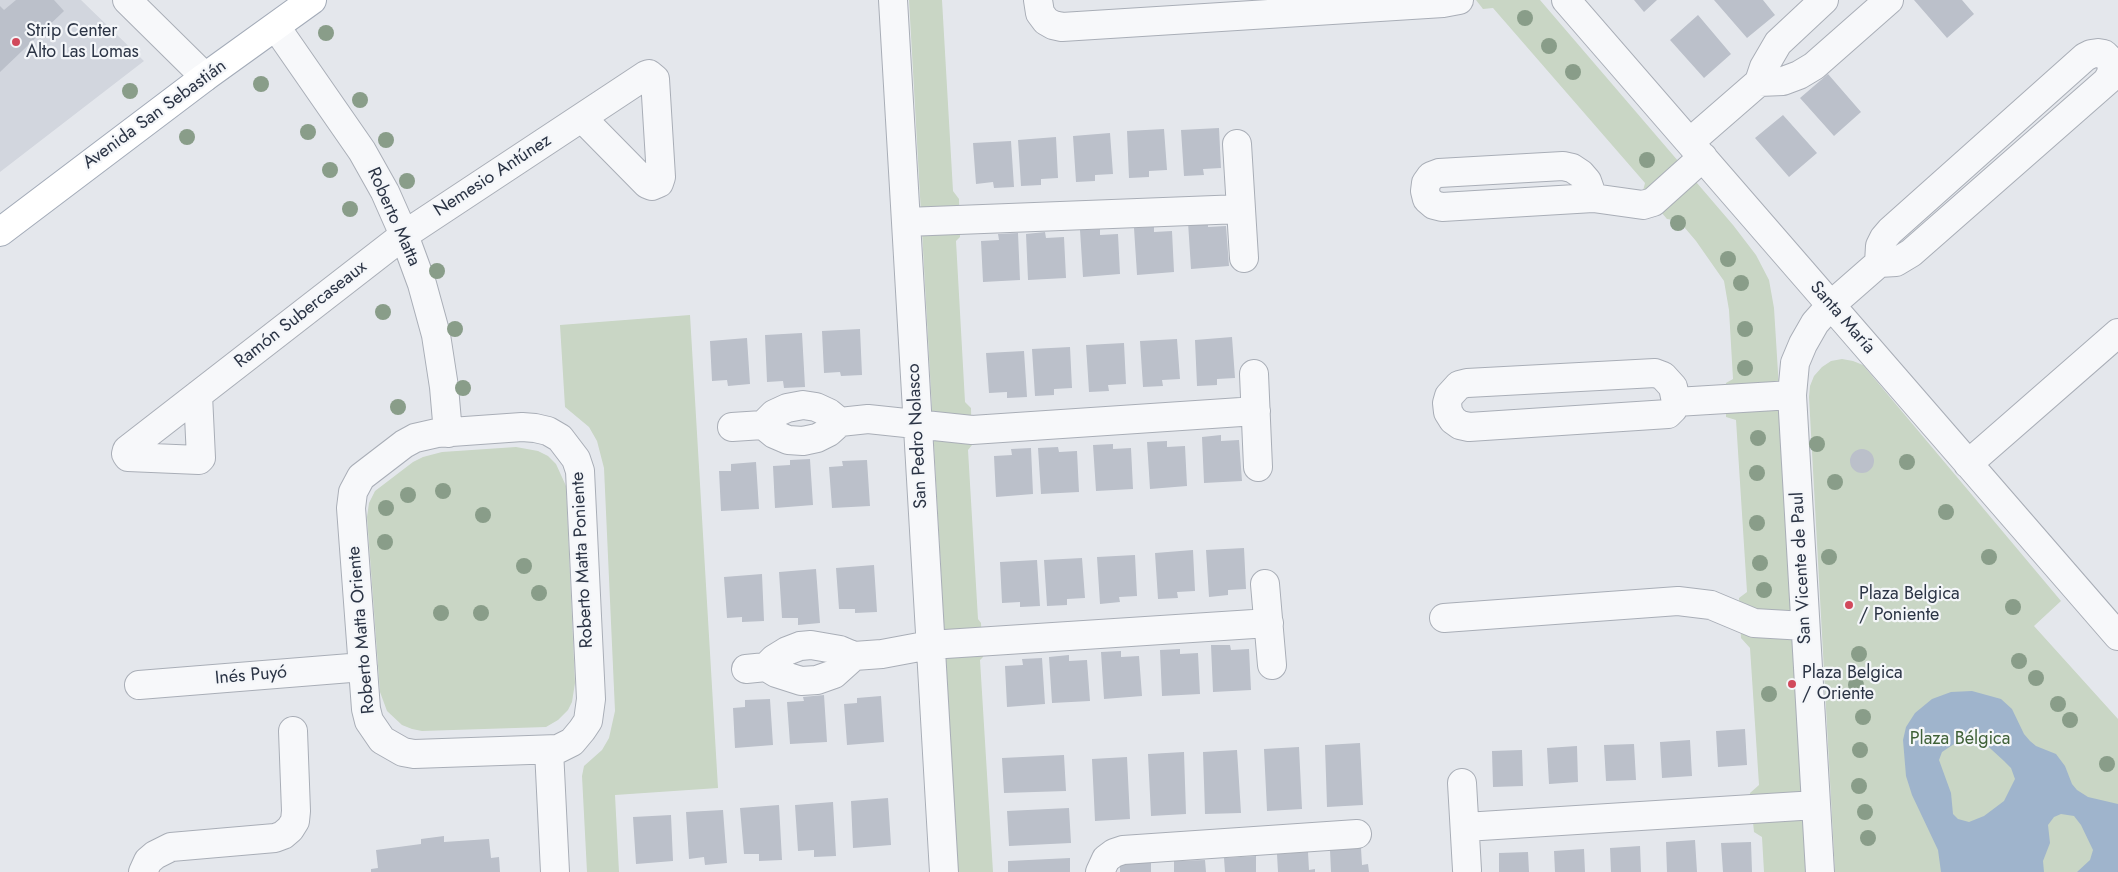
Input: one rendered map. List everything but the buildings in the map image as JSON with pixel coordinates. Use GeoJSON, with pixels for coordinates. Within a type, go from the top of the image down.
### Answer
{"type":"FeatureCollection","features":[{"type":"Feature","properties":{"kind":"main road","name":"Avenida San Sebastián"},"geometry":{"type":"LineString","coordinates":[[0,232],[204,77],[276,27],[309,1]]}},
{"type":"Feature","properties":{"kind":"street"},"geometry":{"type":"LineString","coordinates":[[127,0],[204,77]]}},
{"type":"Feature","properties":{"kind":"street","name":"San Pedro Nolasco"},"geometry":{"type":"LineString","coordinates":[[893,0],[944,872]]}},
{"type":"Feature","properties":{"kind":"street"},"geometry":{"type":"LineString","coordinates":[[1038,0],[1040,14],[1046,21],[1062,27],[1237,8],[1459,0]]}},
{"type":"Feature","properties":{"kind":"street","name":"Santa María"},"geometry":{"type":"LineString","coordinates":[[1566,0],[1968,464],[2114,623]]}},
{"type":"Feature","properties":{"kind":"street"},"geometry":{"type":"LineString","coordinates":[[1593,198],[1591,189],[1581,174],[1572,168],[1558,165],[1439,173],[1431,176],[1426,183],[1425,191],[1427,200],[1434,206],[1442,208],[1593,198],[1635,205],[1653,202],[1696,150],[1759,82],[1764,68],[1778,43],[1824,0]]}},
{"type":"Feature","properties":{"kind":"street"},"geometry":{"type":"LineString","coordinates":[[1759,82],[1783,81],[1799,76],[1814,66],[1889,0]]}},
{"type":"Feature","properties":{"kind":"street","name":"Roberto Matta"},"geometry":{"type":"LineString","coordinates":[[276,27],[362,151],[385,192],[404,235],[422,284],[436,335],[444,387],[448,433]]}},
{"type":"Feature","properties":{"kind":"street"},"geometry":{"type":"LineString","coordinates":[[2098,53],[2104,54],[2109,59],[2112,66],[2111,74],[2106,81],[1911,254],[1896,262],[1879,263],[1880,246],[1890,231],[2085,57],[2098,53]]}},
{"type":"Feature","properties":{"kind":"street","name":"Nemesio Antúnez"},"geometry":{"type":"LineString","coordinates":[[404,235],[582,118]]}},
{"type":"Feature","properties":{"kind":"street"},"geometry":{"type":"LineString","coordinates":[[1237,144],[1244,258]]}},
{"type":"Feature","properties":{"kind":"street"},"geometry":{"type":"LineString","coordinates":[[906,222],[1241,209]]}},
{"type":"Feature","properties":{"kind":"street","name":"Ramón Subercaseaux"},"geometry":{"type":"LineString","coordinates":[[198,395],[404,235]]}},
{"type":"Feature","properties":{"kind":"street","name":"San Vicente de Paul"},"geometry":{"type":"LineString","coordinates":[[1820,872],[1792,395],[1795,363],[1802,344],[1815,323],[1831,305],[1879,263]]}},
{"type":"Feature","properties":{"kind":"street"},"geometry":{"type":"LineString","coordinates":[[1968,464],[2118,333]]}},
{"type":"Feature","properties":{"kind":"street"},"geometry":{"type":"LineString","coordinates":[[1254,374],[1258,467]]}},
{"type":"Feature","properties":{"kind":"street"},"geometry":{"type":"LineString","coordinates":[[1655,374],[1663,376],[1673,387],[1676,402],[1673,410],[1668,414],[1468,427],[1452,420],[1448,412],[1447,403],[1453,390],[1459,385],[1467,383],[1655,374]]}},
{"type":"Feature","properties":{"kind":"street"},"geometry":{"type":"LineString","coordinates":[[1676,402],[1792,395]]}},
{"type":"Feature","properties":{"kind":"street"},"geometry":{"type":"LineString","coordinates":[[732,427],[763,425],[774,414],[787,408],[802,405],[823,410],[840,422]]}},
{"type":"Feature","properties":{"kind":"street"},"geometry":{"type":"LineString","coordinates":[[763,425],[774,434],[788,440],[803,441],[817,438],[829,432],[840,422],[868,419],[972,430],[1256,411]]}},
{"type":"Feature","properties":{"kind":"street","name":"Roberto Matta Poniente"},"geometry":{"type":"LineString","coordinates":[[448,433],[535,428],[548,431],[560,438],[576,459],[580,472],[591,710],[582,730],[572,742],[558,749],[548,750]]}},
{"type":"Feature","properties":{"kind":"street","name":"Roberto Matta Oriente"},"geometry":{"type":"LineString","coordinates":[[448,433],[426,435],[404,444],[361,477],[354,492],[351,508],[369,721],[382,740],[392,747],[414,754],[548,750]]}},
{"type":"Feature","properties":{"kind":"street"},"geometry":{"type":"LineString","coordinates":[[1265,584],[1272,666]]}},
{"type":"Feature","properties":{"kind":"street"},"geometry":{"type":"LineString","coordinates":[[1444,618],[1678,601],[1711,606],[1754,623],[1805,626]]}},
{"type":"Feature","properties":{"kind":"street"},"geometry":{"type":"LineString","coordinates":[[756,668],[802,681],[817,680],[834,674],[854,656],[882,654],[930,645],[1269,623]]}},
{"type":"Feature","properties":{"kind":"street","name":"Inés Puyó"},"geometry":{"type":"LineString","coordinates":[[139,685],[363,667]]}},
{"type":"Feature","properties":{"kind":"street"},"geometry":{"type":"LineString","coordinates":[[143,872],[148,861],[154,855],[171,847],[275,838],[283,835],[290,829],[295,821],[296,812],[293,731]]}},
{"type":"Feature","properties":{"kind":"street"},"geometry":{"type":"LineString","coordinates":[[548,750],[555,872]]}},
{"type":"Feature","properties":{"kind":"street"},"geometry":{"type":"LineString","coordinates":[[1462,783],[1467,870]]}},
{"type":"Feature","properties":{"kind":"street"},"geometry":{"type":"LineString","coordinates":[[1465,827],[1816,805]]}},
{"type":"Feature","properties":{"kind":"street"},"geometry":{"type":"LineString","coordinates":[[1100,872],[1106,859],[1114,853],[1123,850],[1357,834]]}},
{"type":"Feature","properties":{"kind":"shaded area"},"geometry":{"type":"Polygon","coordinates":[[[0,0],[81,0],[144,61],[0,172],[0,0]]]}},
{"type":"Feature","properties":{"kind":"green space"},"geometry":{"type":"Polygon","coordinates":[[[909,0],[942,0],[953,191],[959,199],[960,237],[956,241],[965,402],[971,408],[972,445],[968,450],[978,619],[981,623],[983,657],[980,660],[993,872],[958,872],[909,0]]]}},
{"type":"Feature","properties":{"kind":"green space"},"geometry":{"type":"Polygon","coordinates":[[[1476,0],[1540,0],[1733,225],[1756,255],[1769,280],[1774,308],[1809,872],[1764,872],[1762,837],[1754,832],[1750,793],[1759,785],[1750,648],[1741,638],[1739,598],[1747,592],[1736,420],[1726,417],[1726,383],[1733,379],[1729,310],[1724,281],[1696,241],[1679,221],[1667,219],[1643,191],[1645,183],[1493,8],[1483,9],[1476,0]]]}},
{"type":"Feature","properties":{"kind":"green space"},"geometry":{"type":"Polygon","coordinates":[[[690,315],[718,788],[615,795],[619,872],[587,872],[582,776],[584,766],[602,750],[609,738],[615,711],[604,468],[597,441],[589,427],[565,407],[560,325],[690,315]]]}},
{"type":"Feature","properties":{"kind":"green space","name":"Plaza Bélgica"},"geometry":{"type":"Polygon","coordinates":[[[1842,359],[1863,365],[2061,601],[2034,626],[2118,719],[2118,872],[1835,872],[1809,397],[1810,386],[1814,376],[1831,361],[1842,359]]]}},
{"type":"Feature","properties":{"kind":"green space"},"geometry":{"type":"Polygon","coordinates":[[[516,447],[538,451],[548,456],[556,464],[566,486],[575,683],[572,702],[568,710],[558,720],[546,727],[422,731],[412,729],[402,725],[387,711],[380,692],[367,517],[369,503],[375,491],[413,462],[423,457],[442,452],[516,447]]]}},
{"type":"Feature","properties":{"kind":"water"},"geometry":{"type":"Polygon","coordinates":[[[1972,691],[2001,699],[2012,709],[2024,734],[2030,741],[2036,746],[2056,754],[2065,766],[2072,784],[2077,790],[2088,797],[2118,804],[2118,872],[2077,872],[2090,860],[2093,850],[2081,825],[2074,816],[2061,814],[2054,817],[2048,825],[2050,843],[2043,861],[2044,872],[1941,872],[1938,850],[1912,795],[1906,776],[1903,740],[1906,727],[1915,713],[1932,699],[1951,692],[1972,691]],[[1969,737],[1960,740],[1942,752],[1939,760],[1951,793],[1953,814],[1958,819],[1969,822],[1984,816],[2004,801],[2015,779],[2011,768],[1980,739],[1969,737]]]}},
{"type":"Feature","properties":{"kind":"place","name":"Strip Center Alto Las Lomas"},"geometry":{"type":"Point","coordinates":[16,42]}},
{"type":"Feature","properties":{"kind":"place","name":"Plaza Belgica / Poniente"},"geometry":{"type":"Point","coordinates":[1849,605]}},
{"type":"Feature","properties":{"kind":"place","name":"Plaza Belgica / Oriente"},"geometry":{"type":"Point","coordinates":[1792,684]}}]}
